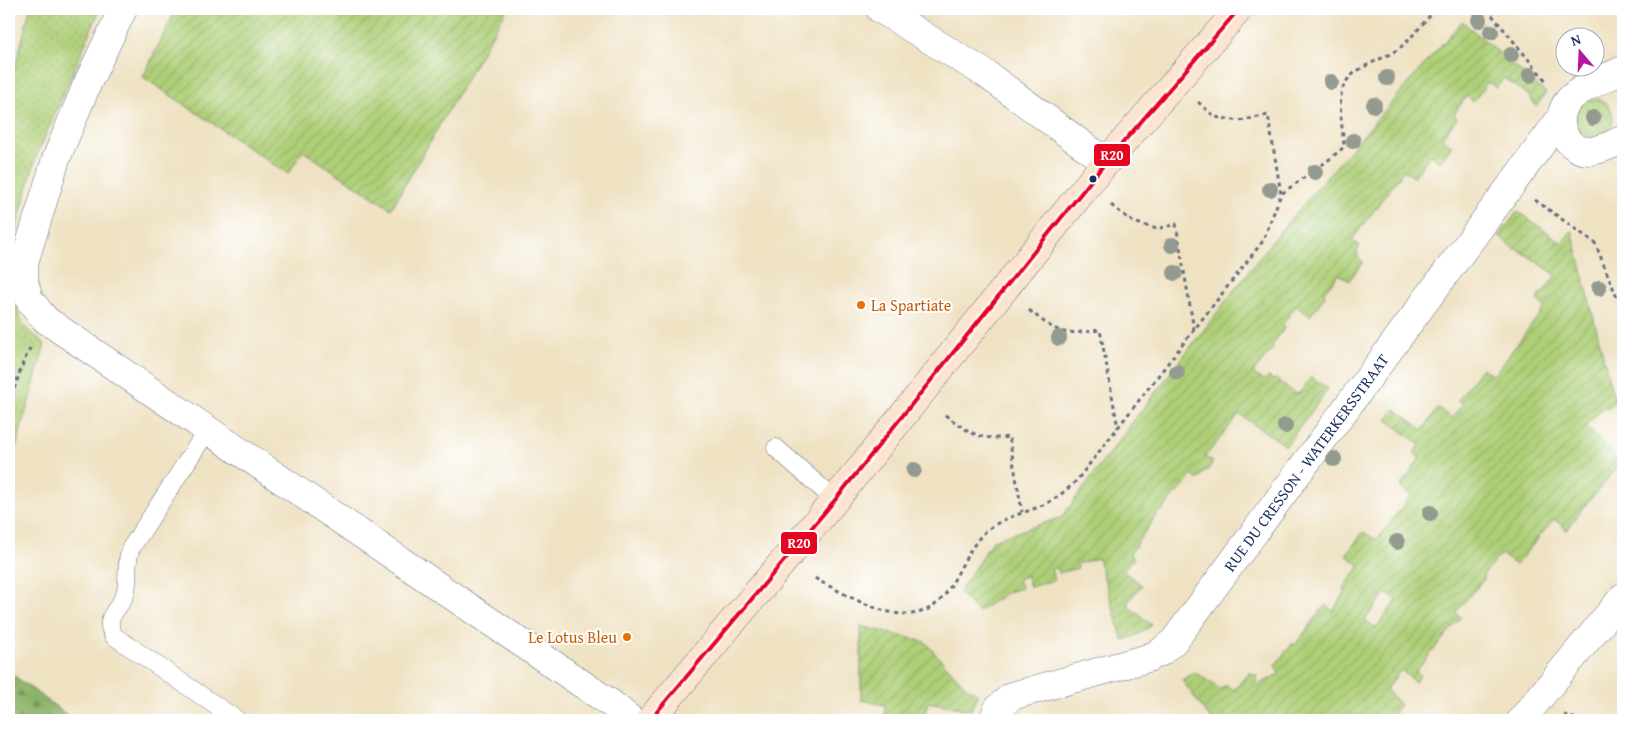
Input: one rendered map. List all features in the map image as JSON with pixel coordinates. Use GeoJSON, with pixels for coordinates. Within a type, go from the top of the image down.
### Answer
{"type":"FeatureCollection","features":[{"type":"Feature","properties":{"kind":"main road"},"geometry":{"type":"LineString","coordinates":[[650,720],[835,500],[1106,162],[1239,9]]}},
{"type":"Feature","properties":{"kind":"street"},"geometry":{"type":"LineString","coordinates":[[123,9],[88,82],[56,159],[24,263],[26,290],[34,306],[46,320],[613,705],[631,720]]}},
{"type":"Feature","properties":{"kind":"street"},"geometry":{"type":"LineString","coordinates":[[880,9],[986,74],[1106,162]]}},
{"type":"Feature","properties":{"kind":"street","name":"RUE DU CRESSON - WATERKERSSTRAAT"},"geometry":{"type":"LineString","coordinates":[[993,720],[998,708],[1012,696],[1148,658],[1161,652],[1174,641],[1560,119],[1562,109],[1567,101],[1574,94],[1623,70]]}},
{"type":"Feature","properties":{"kind":"street"},"geometry":{"type":"LineString","coordinates":[[1560,119],[1561,129],[1565,137],[1580,149],[1599,150],[1623,139]]}},
{"type":"Feature","properties":{"kind":"street"},"geometry":{"type":"LineString","coordinates":[[1521,720],[1623,597]]}},
{"type":"Feature","properties":{"kind":"lane"},"geometry":{"type":"LineString","coordinates":[[208,429],[130,551],[126,590],[112,615],[109,626],[114,636],[237,720]]}},
{"type":"Feature","properties":{"kind":"lane"},"geometry":{"type":"LineString","coordinates":[[776,448],[835,500]]}},
{"type":"Feature","properties":{"kind":"path"},"geometry":{"type":"LineString","coordinates":[[1281,194],[1344,147],[1341,96],[1345,83],[1359,70],[1402,46],[1436,9]]}},
{"type":"Feature","properties":{"kind":"path"},"geometry":{"type":"LineString","coordinates":[[1487,9],[1549,85]]}},
{"type":"Feature","properties":{"kind":"path"},"geometry":{"type":"LineString","coordinates":[[815,578],[880,609],[901,614],[923,612],[942,599],[984,533],[996,524],[1043,505],[1062,494],[1077,480],[1263,240],[1281,194],[1268,115],[1239,121],[1214,117],[1198,102]]}},
{"type":"Feature","properties":{"kind":"path"},"geometry":{"type":"LineString","coordinates":[[1532,198],[1595,244],[1616,295],[1623,304]]}},
{"type":"Feature","properties":{"kind":"path"},"geometry":{"type":"LineString","coordinates":[[1111,206],[1132,222],[1157,229],[1176,224],[1194,330]]}},
{"type":"Feature","properties":{"kind":"path"},"geometry":{"type":"LineString","coordinates":[[1029,310],[1060,332],[1072,334],[1100,330],[1118,428]]}},
{"type":"Feature","properties":{"kind":"path"},"geometry":{"type":"LineString","coordinates":[[9,404],[23,363],[46,320]]}},
{"type":"Feature","properties":{"kind":"path"},"geometry":{"type":"LineString","coordinates":[[946,415],[971,433],[984,438],[1009,437],[1022,512]]}},
{"type":"Feature","properties":{"kind":"path"},"geometry":{"type":"LineString","coordinates":[[1556,712],[1580,720]]}},
{"type":"Feature","properties":{"kind":"green space"},"geometry":{"type":"Polygon","coordinates":[[[30,9],[100,9],[35,160],[9,256],[9,91],[30,9]]]}},
{"type":"Feature","properties":{"kind":"green space"},"geometry":{"type":"Polygon","coordinates":[[[176,9],[507,9],[391,209],[303,151],[288,174],[143,77],[176,9]]]}},
{"type":"Feature","properties":{"kind":"green space"},"geometry":{"type":"Polygon","coordinates":[[[1462,21],[1546,93],[1536,107],[1528,95],[1504,78],[1496,88],[1488,82],[1473,102],[1467,96],[1454,114],[1457,118],[1442,138],[1452,146],[1440,162],[1430,155],[1414,177],[1404,170],[1352,240],[1360,246],[1357,251],[1358,258],[1363,262],[1349,281],[1339,274],[1324,292],[1325,296],[1310,316],[1296,306],[1282,325],[1285,327],[1272,346],[1273,348],[1253,373],[1263,380],[1270,377],[1273,380],[1276,379],[1295,394],[1300,393],[1311,377],[1328,389],[1286,446],[1239,414],[1205,457],[1213,462],[1207,471],[1198,480],[1192,475],[1161,512],[1159,511],[1130,554],[1134,558],[1123,571],[1142,585],[1128,602],[1129,607],[1152,625],[1137,635],[1123,641],[1098,558],[1077,564],[1078,568],[1059,573],[1057,568],[1051,569],[1054,580],[1030,587],[1027,576],[1018,578],[1021,588],[1008,592],[978,612],[959,592],[993,540],[1062,517],[1137,416],[1281,230],[1462,21]]]}},
{"type":"Feature","properties":{"kind":"green space"},"geometry":{"type":"Polygon","coordinates":[[[1594,99],[1608,104],[1613,118],[1608,132],[1594,137],[1580,132],[1575,118],[1580,104],[1594,99]]]}},
{"type":"Feature","properties":{"kind":"green space"},"geometry":{"type":"Polygon","coordinates":[[[1518,211],[1562,243],[1572,230],[1612,392],[1618,397],[1608,409],[1604,406],[1586,426],[1622,462],[1567,530],[1554,519],[1516,565],[1501,554],[1482,576],[1485,578],[1456,612],[1461,617],[1416,671],[1420,676],[1415,682],[1401,670],[1386,689],[1400,705],[1389,720],[1211,720],[1182,680],[1195,672],[1220,689],[1226,685],[1234,690],[1249,672],[1256,675],[1258,685],[1279,674],[1275,665],[1293,643],[1295,645],[1325,605],[1333,611],[1346,591],[1343,589],[1360,566],[1346,555],[1363,532],[1377,540],[1411,495],[1400,487],[1420,458],[1414,453],[1420,445],[1387,420],[1395,409],[1423,430],[1438,408],[1452,418],[1463,404],[1458,400],[1482,368],[1493,376],[1545,307],[1537,300],[1556,275],[1518,249],[1514,249],[1499,236],[1518,211]],[[1385,593],[1365,620],[1376,628],[1397,600],[1385,593]]]}},
{"type":"Feature","properties":{"kind":"green space"},"geometry":{"type":"Polygon","coordinates":[[[9,279],[23,326],[45,344],[9,472],[9,279]]]}},
{"type":"Feature","properties":{"kind":"green space"},"geometry":{"type":"Polygon","coordinates":[[[861,626],[925,642],[965,686],[978,694],[971,710],[928,702],[923,720],[885,720],[885,705],[861,700],[861,626]]]}},
{"type":"Feature","properties":{"kind":"green space"},"geometry":{"type":"Polygon","coordinates":[[[9,672],[74,720],[9,720],[9,672]]]}},
{"type":"Feature","properties":{"kind":"transit line","name":"R20"},"geometry":{"type":"LineString","coordinates":[[650,720],[835,500],[1106,162],[1239,9]]}},
{"type":"Feature","properties":{"kind":"place","name":"La Spartiate"},"geometry":{"type":"Point","coordinates":[861,305]}},
{"type":"Feature","properties":{"kind":"place","name":"Le Lotus Bleu"},"geometry":{"type":"Point","coordinates":[627,637]}}]}
